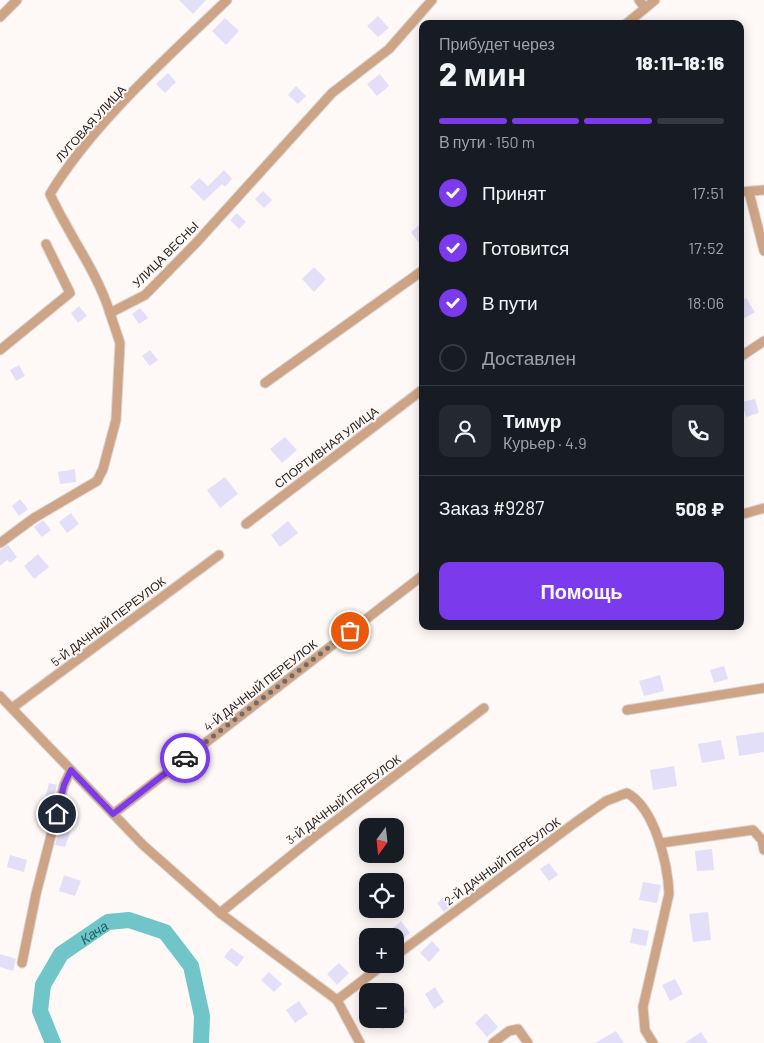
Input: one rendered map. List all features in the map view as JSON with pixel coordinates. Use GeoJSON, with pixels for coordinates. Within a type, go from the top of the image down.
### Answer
{"type":"FeatureCollection","features":[{"type":"Feature","properties":{"kind":"street"},"geometry":{"type":"LineString","coordinates":[[0,17],[17,0]]}},
{"type":"Feature","properties":{"kind":"street","name":"ЛУГОВАЯ УЛИЦА"},"geometry":{"type":"LineString","coordinates":[[110,313],[103,292],[62,220],[50,194],[65,169],[111,116],[226,0]]}},
{"type":"Feature","properties":{"kind":"street","name":"УЛИЦА ВЕСНЫ"},"geometry":{"type":"LineString","coordinates":[[110,313],[145,295],[196,243],[332,93],[389,49],[432,0]]}},
{"type":"Feature","properties":{"kind":"street"},"geometry":{"type":"LineString","coordinates":[[639,0],[645,8]]}},
{"type":"Feature","properties":{"kind":"street"},"geometry":{"type":"LineString","coordinates":[[631,20],[655,0]]}},
{"type":"Feature","properties":{"kind":"street"},"geometry":{"type":"LineString","coordinates":[[764,190],[745,192],[764,251]]}},
{"type":"Feature","properties":{"kind":"street"},"geometry":{"type":"LineString","coordinates":[[0,350],[70,293],[46,244]]}},
{"type":"Feature","properties":{"kind":"street"},"geometry":{"type":"LineString","coordinates":[[265,383],[419,273]]}},
{"type":"Feature","properties":{"kind":"street"},"geometry":{"type":"LineString","coordinates":[[0,543],[34,518],[97,481],[103,469],[116,420],[120,343],[110,313]]}},
{"type":"Feature","properties":{"kind":"street"},"geometry":{"type":"LineString","coordinates":[[744,354],[764,341]]}},
{"type":"Feature","properties":{"kind":"street","name":"СПОРТИВНАЯ УЛИЦА"},"geometry":{"type":"LineString","coordinates":[[246,524],[419,392]]}},
{"type":"Feature","properties":{"kind":"street"},"geometry":{"type":"LineString","coordinates":[[744,514],[764,508]]}},
{"type":"Feature","properties":{"kind":"street","name":"5-Й ДАЧНЫЙ ПЕРЕУЛОК"},"geometry":{"type":"LineString","coordinates":[[12,708],[219,555]]}},
{"type":"Feature","properties":{"kind":"street","name":"4-Й ДАЧНЫЙ ПЕРЕУЛОК"},"geometry":{"type":"LineString","coordinates":[[113,814],[419,578]]}},
{"type":"Feature","properties":{"kind":"street"},"geometry":{"type":"LineString","coordinates":[[627,710],[764,688]]}},
{"type":"Feature","properties":{"kind":"street"},"geometry":{"type":"LineString","coordinates":[[0,696],[143,845],[220,912],[337,1000],[360,1043]]}},
{"type":"Feature","properties":{"kind":"street","name":"3-Й ДАЧНЫЙ ПЕРЕУЛОК"},"geometry":{"type":"LineString","coordinates":[[220,912],[314,836],[484,708]]}},
{"type":"Feature","properties":{"kind":"street"},"geometry":{"type":"LineString","coordinates":[[22,963],[36,894],[64,785],[71,770]]}},
{"type":"Feature","properties":{"kind":"street","name":"2-Й ДАЧНЫЙ ПЕРЕУЛОК"},"geometry":{"type":"LineString","coordinates":[[404,949],[606,801],[627,793],[635,797],[661,843]]}},
{"type":"Feature","properties":{"kind":"street"},"geometry":{"type":"LineString","coordinates":[[654,1043],[645,1030],[643,1007],[669,894],[661,843],[753,830],[762,840],[764,850]]}},
{"type":"Feature","properties":{"kind":"street"},"geometry":{"type":"LineString","coordinates":[[337,1000],[372,973]]}},
{"type":"Feature","properties":{"kind":"street"},"geometry":{"type":"LineString","coordinates":[[493,1043],[509,1031],[518,1029],[528,1043]]}},
{"type":"Feature","properties":{"kind":"building"},"geometry":{"type":"Polygon","coordinates":[[[179,0],[206,0],[193,14],[179,0]]]}},
{"type":"Feature","properties":{"kind":"building"},"geometry":{"type":"Polygon","coordinates":[[[378,16],[389,28],[378,37],[367,26],[378,16]]]}},
{"type":"Feature","properties":{"kind":"building"},"geometry":{"type":"Polygon","coordinates":[[[225,18],[239,31],[226,45],[212,31],[225,18]]]}},
{"type":"Feature","properties":{"kind":"building"},"geometry":{"type":"Polygon","coordinates":[[[168,73],[176,82],[165,93],[156,84],[168,73]]]}},
{"type":"Feature","properties":{"kind":"building"},"geometry":{"type":"Polygon","coordinates":[[[380,74],[389,86],[377,96],[367,84],[380,74]]]}},
{"type":"Feature","properties":{"kind":"building"},"geometry":{"type":"Polygon","coordinates":[[[296,86],[306,96],[298,104],[288,95],[296,86]]]}},
{"type":"Feature","properties":{"kind":"building"},"geometry":{"type":"Polygon","coordinates":[[[224,170],[232,179],[225,187],[222,184],[204,201],[190,187],[199,178],[208,186],[224,170]]]}},
{"type":"Feature","properties":{"kind":"building"},"geometry":{"type":"Polygon","coordinates":[[[263,191],[272,200],[264,208],[255,199],[263,191]]]}},
{"type":"Feature","properties":{"kind":"building"},"geometry":{"type":"Polygon","coordinates":[[[237,213],[246,222],[239,229],[230,220],[237,213]]]}},
{"type":"Feature","properties":{"kind":"building"},"geometry":{"type":"Polygon","coordinates":[[[419,225],[419,243],[411,232],[419,225]]]}},
{"type":"Feature","properties":{"kind":"building"},"geometry":{"type":"Polygon","coordinates":[[[314,267],[326,279],[314,292],[302,279],[314,267]]]}},
{"type":"Feature","properties":{"kind":"building"},"geometry":{"type":"Polygon","coordinates":[[[746,298],[755,312],[744,318],[744,299],[746,298]]]}},
{"type":"Feature","properties":{"kind":"building"},"geometry":{"type":"Polygon","coordinates":[[[79,306],[87,316],[78,323],[71,313],[79,306]]]}},
{"type":"Feature","properties":{"kind":"building"},"geometry":{"type":"Polygon","coordinates":[[[140,308],[148,318],[139,324],[132,314],[140,308]]]}},
{"type":"Feature","properties":{"kind":"building"},"geometry":{"type":"Polygon","coordinates":[[[150,350],[158,360],[150,366],[142,356],[150,350]]]}},
{"type":"Feature","properties":{"kind":"building"},"geometry":{"type":"Polygon","coordinates":[[[19,365],[25,376],[16,381],[10,370],[19,365]]]}},
{"type":"Feature","properties":{"kind":"building"},"geometry":{"type":"Polygon","coordinates":[[[755,399],[759,413],[746,417],[744,402],[755,399]]]}},
{"type":"Feature","properties":{"kind":"building"},"geometry":{"type":"Polygon","coordinates":[[[285,437],[297,450],[282,463],[270,449],[285,437]]]}},
{"type":"Feature","properties":{"kind":"building"},"geometry":{"type":"Polygon","coordinates":[[[75,469],[76,482],[60,484],[58,472],[75,469]]]}},
{"type":"Feature","properties":{"kind":"building"},"geometry":{"type":"Polygon","coordinates":[[[225,477],[238,494],[220,508],[207,490],[225,477]]]}},
{"type":"Feature","properties":{"kind":"building"},"geometry":{"type":"Polygon","coordinates":[[[20,499],[28,509],[19,516],[12,506],[20,499]]]}},
{"type":"Feature","properties":{"kind":"building"},"geometry":{"type":"Polygon","coordinates":[[[71,513],[79,524],[67,533],[59,522],[71,513]]]}},
{"type":"Feature","properties":{"kind":"building"},"geometry":{"type":"Polygon","coordinates":[[[43,520],[51,530],[42,537],[34,527],[43,520]]]}},
{"type":"Feature","properties":{"kind":"building"},"geometry":{"type":"Polygon","coordinates":[[[288,521],[298,533],[280,547],[271,535],[288,521]]]}},
{"type":"Feature","properties":{"kind":"building"},"geometry":{"type":"Polygon","coordinates":[[[8,545],[17,557],[10,563],[7,560],[0,566],[0,550],[8,545]]]}},
{"type":"Feature","properties":{"kind":"building"},"geometry":{"type":"Polygon","coordinates":[[[38,554],[49,567],[34,579],[24,566],[38,554]]]}},
{"type":"Feature","properties":{"kind":"building"},"geometry":{"type":"Polygon","coordinates":[[[724,666],[728,679],[714,683],[710,670],[724,666]]]}},
{"type":"Feature","properties":{"kind":"building"},"geometry":{"type":"Polygon","coordinates":[[[660,675],[664,691],[644,696],[639,681],[660,675]]]}},
{"type":"Feature","properties":{"kind":"building"},"geometry":{"type":"Polygon","coordinates":[[[764,732],[764,752],[739,756],[736,736],[764,732]]]}},
{"type":"Feature","properties":{"kind":"building"},"geometry":{"type":"Polygon","coordinates":[[[721,740],[725,759],[702,763],[698,744],[721,740]]]}},
{"type":"Feature","properties":{"kind":"building"},"geometry":{"type":"Polygon","coordinates":[[[674,766],[677,786],[653,790],[650,770],[674,766]]]}},
{"type":"Feature","properties":{"kind":"building"},"geometry":{"type":"Polygon","coordinates":[[[49,783],[57,785],[53,801],[45,799],[49,783]]]}},
{"type":"Feature","properties":{"kind":"building"},"geometry":{"type":"Polygon","coordinates":[[[66,813],[76,816],[65,847],[55,845],[66,813]]]}},
{"type":"Feature","properties":{"kind":"building"},"geometry":{"type":"Polygon","coordinates":[[[712,849],[714,870],[697,871],[695,851],[712,849]]]}},
{"type":"Feature","properties":{"kind":"building"},"geometry":{"type":"Polygon","coordinates":[[[10,855],[27,860],[24,872],[7,867],[10,855]]]}},
{"type":"Feature","properties":{"kind":"building"},"geometry":{"type":"Polygon","coordinates":[[[549,863],[558,875],[549,881],[540,869],[549,863]]]}},
{"type":"Feature","properties":{"kind":"building"},"geometry":{"type":"Polygon","coordinates":[[[64,875],[81,881],[75,896],[59,891],[64,875]]]}},
{"type":"Feature","properties":{"kind":"building"},"geometry":{"type":"Polygon","coordinates":[[[643,882],[661,885],[657,903],[639,900],[643,882]]]}},
{"type":"Feature","properties":{"kind":"building"},"geometry":{"type":"Polygon","coordinates":[[[447,895],[454,904],[444,912],[437,903],[447,895]]]}},
{"type":"Feature","properties":{"kind":"building"},"geometry":{"type":"Polygon","coordinates":[[[708,912],[711,940],[693,942],[689,914],[708,912]]]}},
{"type":"Feature","properties":{"kind":"building"},"geometry":{"type":"Polygon","coordinates":[[[401,921],[410,933],[404,938],[404,928],[393,928],[401,921]]]}},
{"type":"Feature","properties":{"kind":"building"},"geometry":{"type":"Polygon","coordinates":[[[633,928],[649,931],[646,946],[630,943],[633,928]]]}},
{"type":"Feature","properties":{"kind":"building"},"geometry":{"type":"Polygon","coordinates":[[[432,941],[440,950],[429,962],[420,953],[432,941]]]}},
{"type":"Feature","properties":{"kind":"building"},"geometry":{"type":"Polygon","coordinates":[[[231,948],[244,957],[237,967],[224,957],[231,948]]]}},
{"type":"Feature","properties":{"kind":"building"},"geometry":{"type":"Polygon","coordinates":[[[0,954],[16,959],[13,971],[0,967],[0,954]]]}},
{"type":"Feature","properties":{"kind":"building"},"geometry":{"type":"Polygon","coordinates":[[[339,963],[349,973],[337,985],[327,974],[339,963]]]}},
{"type":"Feature","properties":{"kind":"building"},"geometry":{"type":"Polygon","coordinates":[[[269,972],[282,984],[274,992],[261,980],[269,972]]]}},
{"type":"Feature","properties":{"kind":"building"},"geometry":{"type":"Polygon","coordinates":[[[675,979],[683,994],[670,1001],[662,985],[675,979]]]}},
{"type":"Feature","properties":{"kind":"building"},"geometry":{"type":"Polygon","coordinates":[[[435,987],[444,1002],[434,1009],[425,994],[435,987]]]}},
{"type":"Feature","properties":{"kind":"building"},"geometry":{"type":"Polygon","coordinates":[[[299,1001],[308,1014],[295,1023],[286,1010],[299,1001]]]}},
{"type":"Feature","properties":{"kind":"building"},"geometry":{"type":"Polygon","coordinates":[[[404,1005],[408,1012],[404,1015],[404,1005]]]}},
{"type":"Feature","properties":{"kind":"building"},"geometry":{"type":"Polygon","coordinates":[[[486,1013],[498,1027],[487,1037],[475,1023],[486,1013]]]}},
{"type":"Feature","properties":{"kind":"building"},"geometry":{"type":"Polygon","coordinates":[[[616,1031],[624,1043],[595,1043],[616,1031]]]}},
{"type":"Feature","properties":{"kind":"building"},"geometry":{"type":"Polygon","coordinates":[[[701,1032],[708,1043],[685,1043],[701,1032]]]}},
{"type":"Feature","properties":{"kind":"waterway","name":"Кача"},"geometry":{"type":"LineString","coordinates":[[53,1043],[40,1011],[43,985],[61,954],[108,922],[129,920],[165,932],[191,966],[202,1016],[201,1043]]}},
{"type":"Feature","properties":{"kind":"way so far"},"geometry":{"type":"LineString","coordinates":[[185,758],[350,631]]}},
{"type":"Feature","properties":{"kind":"route"},"geometry":{"type":"LineString","coordinates":[[57,814],[64,785],[71,770],[113,814],[185,758]]}}]}
